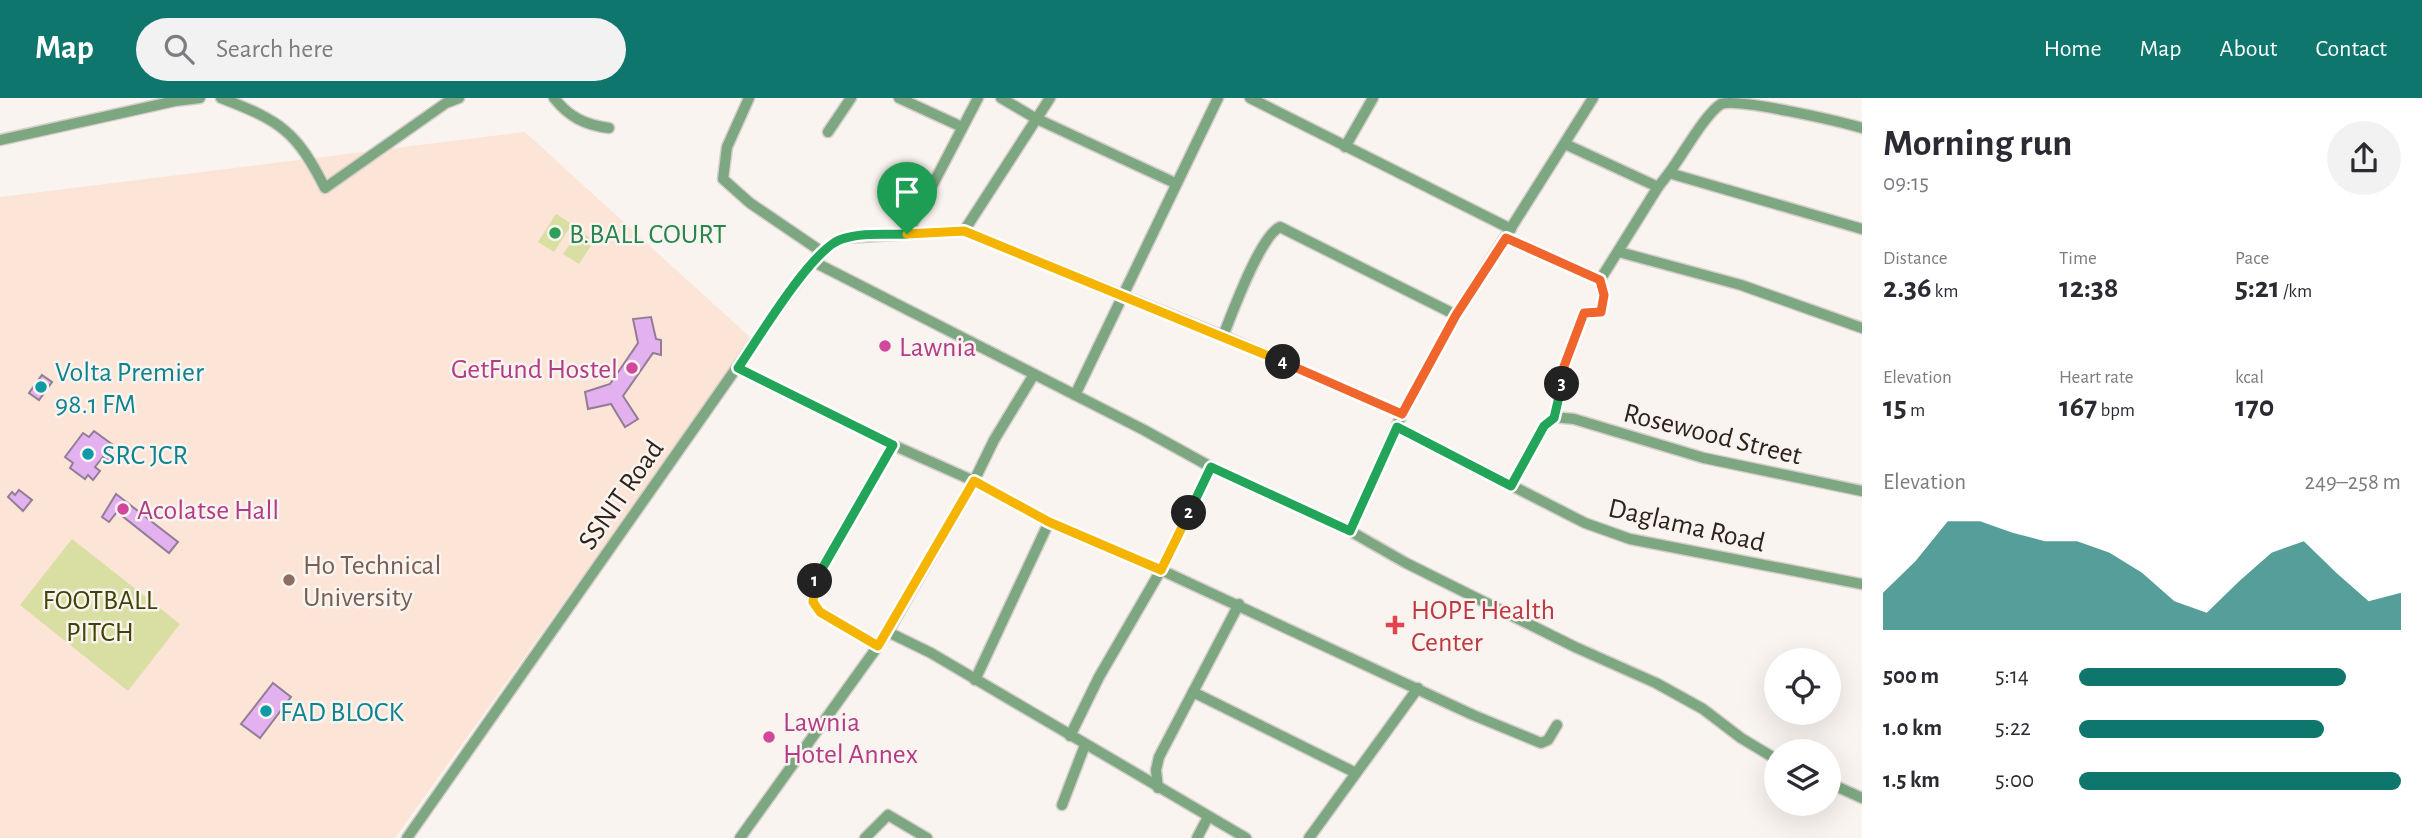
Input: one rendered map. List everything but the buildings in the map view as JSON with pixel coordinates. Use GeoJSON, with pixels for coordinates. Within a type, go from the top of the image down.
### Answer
{"type":"FeatureCollection","features":[{"type":"Feature","properties":{"kind":"street"},"geometry":{"type":"LineString","coordinates":[[0,140],[175,101],[200,98]]}},
{"type":"Feature","properties":{"kind":"street"},"geometry":{"type":"LineString","coordinates":[[221,98],[273,120],[284,129],[307,152],[325,188],[443,101],[459,98]]}},
{"type":"Feature","properties":{"kind":"street"},"geometry":{"type":"LineString","coordinates":[[554,98],[586,124],[609,128]]}},
{"type":"Feature","properties":{"kind":"street"},"geometry":{"type":"LineString","coordinates":[[749,98],[727,147],[723,178],[750,202],[822,253]]}},
{"type":"Feature","properties":{"kind":"street"},"geometry":{"type":"LineString","coordinates":[[828,132],[851,98]]}},
{"type":"Feature","properties":{"kind":"street"},"geometry":{"type":"LineString","coordinates":[[899,98],[962,127]]}},
{"type":"Feature","properties":{"kind":"street"},"geometry":{"type":"LineString","coordinates":[[907,234],[978,98]]}},
{"type":"Feature","properties":{"kind":"street"},"geometry":{"type":"LineString","coordinates":[[1001,98],[1035,118],[1175,183]]}},
{"type":"Feature","properties":{"kind":"street"},"geometry":{"type":"LineString","coordinates":[[1050,98],[964,231],[1223,336],[1402,414]]}},
{"type":"Feature","properties":{"kind":"street"},"geometry":{"type":"LineString","coordinates":[[1075,395],[1218,98]]}},
{"type":"Feature","properties":{"kind":"street"},"geometry":{"type":"LineString","coordinates":[[1250,98],[1266,101],[1345,147],[1600,280]]}},
{"type":"Feature","properties":{"kind":"street"},"geometry":{"type":"LineString","coordinates":[[1345,147],[1373,98]]}},
{"type":"Feature","properties":{"kind":"street"},"geometry":{"type":"LineString","coordinates":[[1350,531],[1402,414],[1456,315],[1593,98]]}},
{"type":"Feature","properties":{"kind":"street"},"geometry":{"type":"LineString","coordinates":[[1511,486],[1544,426],[1554,418],[1561,393],[1563,369],[1584,313],[1601,312],[1604,305],[1600,280],[1658,187],[1722,103],[1733,100],[1791,103],[1862,128]]}},
{"type":"Feature","properties":{"kind":"street"},"geometry":{"type":"LineString","coordinates":[[1565,144],[1658,187]]}},
{"type":"Feature","properties":{"kind":"street"},"geometry":{"type":"LineString","coordinates":[[1669,173],[1862,229]]}},
{"type":"Feature","properties":{"kind":"street"},"geometry":{"type":"LineString","coordinates":[[1223,336],[1262,249],[1273,232],[1280,227],[1456,315]]}},
{"type":"Feature","properties":{"kind":"street","name":"SSNIT Road"},"geometry":{"type":"LineString","coordinates":[[407,838],[822,253],[843,238],[964,231]]}},
{"type":"Feature","properties":{"kind":"street"},"geometry":{"type":"LineString","coordinates":[[1619,252],[1741,285],[1862,328]]}},
{"type":"Feature","properties":{"kind":"street"},"geometry":{"type":"LineString","coordinates":[[814,262],[1211,467],[1350,531],[1406,563],[1565,642],[1656,683],[1703,709],[1764,752]]}},
{"type":"Feature","properties":{"kind":"street"},"geometry":{"type":"LineString","coordinates":[[738,368],[893,445],[974,481],[1049,522],[1239,604],[1541,743],[1548,740],[1557,725]]}},
{"type":"Feature","properties":{"kind":"street"},"geometry":{"type":"LineString","coordinates":[[740,838],[888,632],[974,481],[994,440],[1033,376]]}},
{"type":"Feature","properties":{"kind":"street","name":"Rosewood Street"},"geometry":{"type":"LineString","coordinates":[[1554,418],[1574,419],[1704,458],[1862,491]]}},
{"type":"Feature","properties":{"kind":"street","name":"Daglama Road"},"geometry":{"type":"LineString","coordinates":[[1397,427],[1585,523],[1630,538],[1862,584]]}},
{"type":"Feature","properties":{"kind":"street"},"geometry":{"type":"LineString","coordinates":[[878,646],[820,612],[813,602],[812,593],[821,569],[893,445]]}},
{"type":"Feature","properties":{"kind":"street"},"geometry":{"type":"LineString","coordinates":[[1070,736],[1099,677],[1161,570],[1211,467]]}},
{"type":"Feature","properties":{"kind":"street"},"geometry":{"type":"LineString","coordinates":[[975,680],[1049,522]]}},
{"type":"Feature","properties":{"kind":"street"},"geometry":{"type":"LineString","coordinates":[[1158,788],[1158,757],[1239,604]]}},
{"type":"Feature","properties":{"kind":"street"},"geometry":{"type":"LineString","coordinates":[[888,632],[1246,838]]}},
{"type":"Feature","properties":{"kind":"street"},"geometry":{"type":"LineString","coordinates":[[1309,838],[1418,688]]}},
{"type":"Feature","properties":{"kind":"street"},"geometry":{"type":"LineString","coordinates":[[1193,692],[1356,773]]}},
{"type":"Feature","properties":{"kind":"street"},"geometry":{"type":"LineString","coordinates":[[1062,805],[1085,745]]}},
{"type":"Feature","properties":{"kind":"street"},"geometry":{"type":"LineString","coordinates":[[1841,788],[1862,797]]}},
{"type":"Feature","properties":{"kind":"street"},"geometry":{"type":"LineString","coordinates":[[865,838],[888,815],[927,838]]}},
{"type":"Feature","properties":{"kind":"street"},"geometry":{"type":"LineString","coordinates":[[1197,838],[1208,817]]}},
{"type":"Feature","properties":{"kind":"shaded area","name":"Ho Technical University"},"geometry":{"type":"Polygon","coordinates":[[[525,132],[752,339],[395,838],[0,838],[0,197],[525,132]]]}},
{"type":"Feature","properties":{"kind":"green space","name":"B.BALL COURT"},"geometry":{"type":"Polygon","coordinates":[[[556,214],[572,224],[554,252],[538,242],[556,214]]]}},
{"type":"Feature","properties":{"kind":"green space"},"geometry":{"type":"Polygon","coordinates":[[[579,231],[594,241],[579,264],[563,254],[579,231]]]}},
{"type":"Feature","properties":{"kind":"green space","name":"FOOTBALL PITCH"},"geometry":{"type":"Polygon","coordinates":[[[72,539],[180,624],[128,691],[20,605],[72,539]]]}},
{"type":"Feature","properties":{"kind":"place","name":"B.BALL COURT"},"geometry":{"type":"Point","coordinates":[555,233]}},
{"type":"Feature","properties":{"kind":"place","name":"Lawnia"},"geometry":{"type":"Point","coordinates":[885,346]}},
{"type":"Feature","properties":{"kind":"place","name":"GetFund Hostel"},"geometry":{"type":"Point","coordinates":[632,368]}},
{"type":"Feature","properties":{"kind":"place","name":"Volta Premier 98.1 FM"},"geometry":{"type":"Point","coordinates":[41,387]}},
{"type":"Feature","properties":{"kind":"place","name":"SRC JCR"},"geometry":{"type":"Point","coordinates":[88,454]}},
{"type":"Feature","properties":{"kind":"place","name":"Acolatse Hall"},"geometry":{"type":"Point","coordinates":[123,509]}},
{"type":"Feature","properties":{"kind":"place","name":"Ho Technical University"},"geometry":{"type":"Point","coordinates":[289,580]}},
{"type":"Feature","properties":{"kind":"place","name":"HOPE Health Center"},"geometry":{"type":"Point","coordinates":[1395,625]}},
{"type":"Feature","properties":{"kind":"place","name":"FAD BLOCK"},"geometry":{"type":"Point","coordinates":[266,711]}},
{"type":"Feature","properties":{"kind":"place","name":"Lawnia Hotel Annex"},"geometry":{"type":"Point","coordinates":[769,737]}},
{"type":"Feature","properties":{"kind":"route"},"geometry":{"type":"LineString","coordinates":[[964,231],[1223,336],[1402,414],[1456,315],[1506,238],[1600,280],[1604,305],[1601,312],[1584,313],[1563,369],[1561,393],[1554,418],[1544,426],[1511,486],[1397,427],[1350,531],[1211,467],[1161,570],[1049,522],[974,481],[878,646],[820,612],[813,602],[812,593],[821,569],[856,513],[893,445],[738,368],[782,303],[832,244],[843,238],[907,234],[964,231]]}}]}
